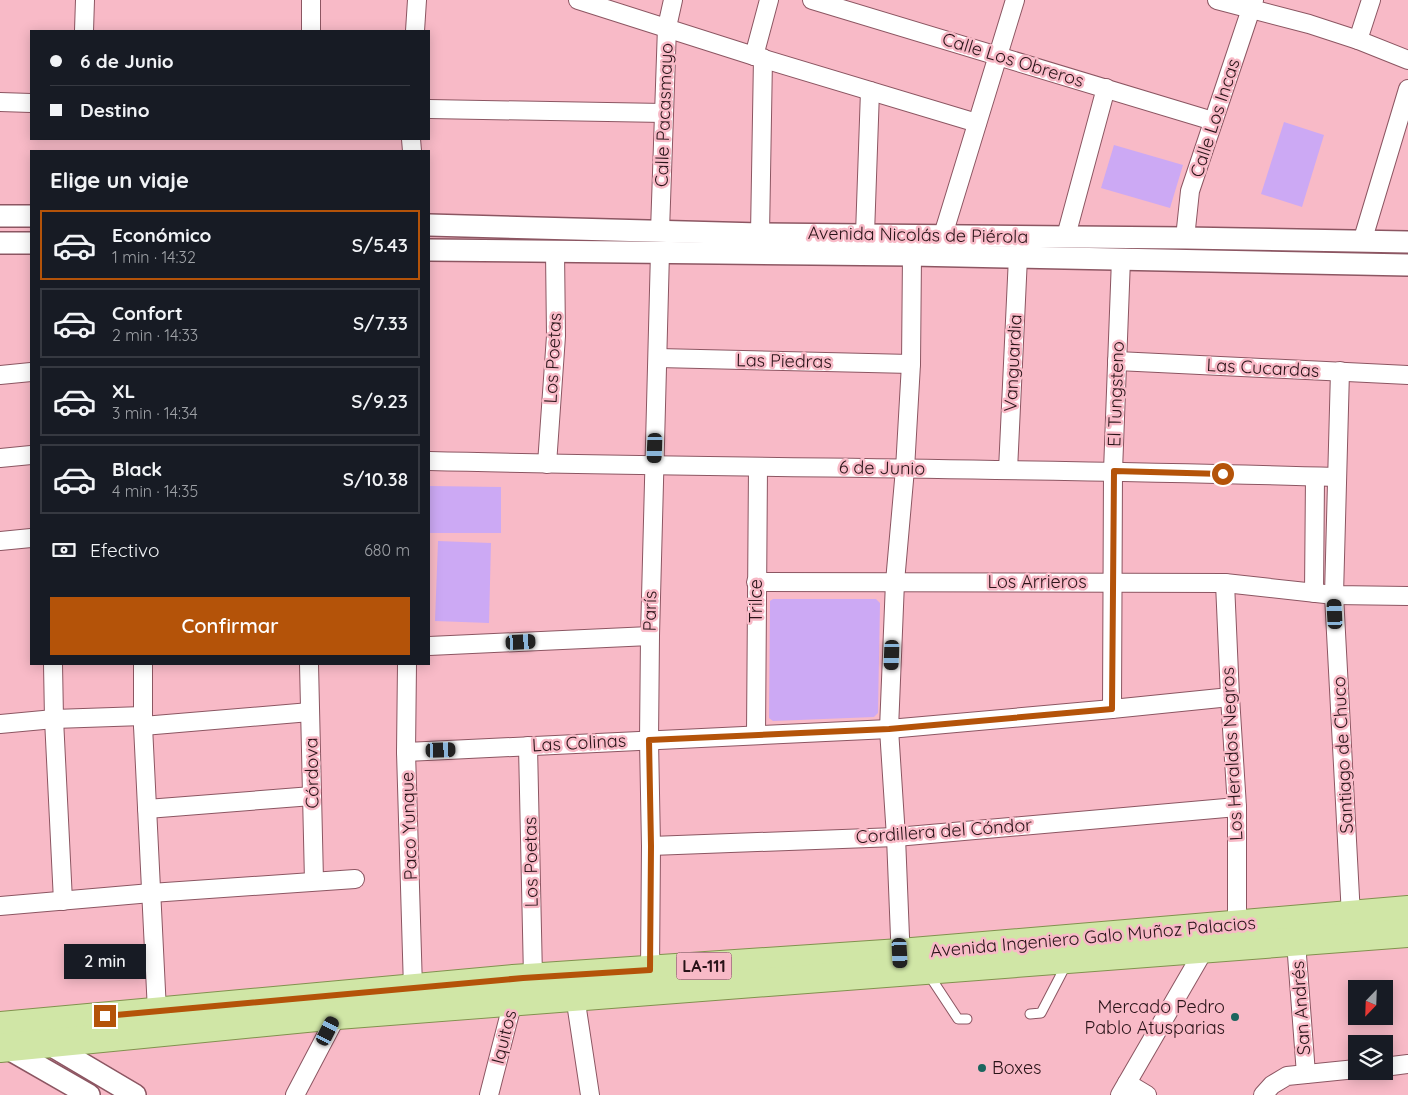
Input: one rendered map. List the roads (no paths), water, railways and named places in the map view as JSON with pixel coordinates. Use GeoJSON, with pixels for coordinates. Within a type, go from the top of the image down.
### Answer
{"type":"FeatureCollection","features":[{"type":"Feature","properties":{"kind":"main road","name":"Avenida Ingeniero Galo Muñoz Palacios"},"geometry":{"type":"LineString","coordinates":[[41,1033],[337,1015],[520,986],[650,970],[1069,960],[1207,938],[1238,924],[1408,910]]}},
{"type":"Feature","properties":{"kind":"main road","name":"Avenida Ingeniero Galo Muñoz Palacios"},"geometry":{"type":"LineString","coordinates":[[2,1038],[41,1033],[157,1011],[414,988],[520,986],[576,996],[1207,938],[1296,942],[1408,933]]}},
{"type":"Feature","properties":{"kind":"street"},"geometry":{"type":"LineString","coordinates":[[84,30],[85,0]]}},
{"type":"Feature","properties":{"kind":"street"},"geometry":{"type":"LineString","coordinates":[[311,0],[311,30]]}},
{"type":"Feature","properties":{"kind":"street"},"geometry":{"type":"LineString","coordinates":[[415,30],[417,0]]}},
{"type":"Feature","properties":{"kind":"street"},"geometry":{"type":"LineString","coordinates":[[578,0],[977,123]]}},
{"type":"Feature","properties":{"kind":"street","name":"Calle Pacasmayo"},"geometry":{"type":"LineString","coordinates":[[660,231],[667,27],[673,0]]}},
{"type":"Feature","properties":{"kind":"street"},"geometry":{"type":"LineString","coordinates":[[760,234],[759,57],[769,0]]}},
{"type":"Feature","properties":{"kind":"street","name":"Calle Los Obreros"},"geometry":{"type":"LineString","coordinates":[[812,0],[1213,121]]}},
{"type":"Feature","properties":{"kind":"street"},"geometry":{"type":"LineString","coordinates":[[943,235],[1015,0]]}},
{"type":"Feature","properties":{"kind":"street"},"geometry":{"type":"LineString","coordinates":[[1217,0],[1252,5],[1358,40],[1408,60]]}},
{"type":"Feature","properties":{"kind":"street"},"geometry":{"type":"LineString","coordinates":[[1358,40],[1371,0]]}},
{"type":"Feature","properties":{"kind":"street","name":"Calle Los Incas"},"geometry":{"type":"LineString","coordinates":[[1184,238],[1190,191],[1252,5]]}},
{"type":"Feature","properties":{"kind":"street"},"geometry":{"type":"LineString","coordinates":[[1066,236],[1106,88]]}},
{"type":"Feature","properties":{"kind":"street"},"geometry":{"type":"LineString","coordinates":[[1362,242],[1408,89]]}},
{"type":"Feature","properties":{"kind":"street"},"geometry":{"type":"LineString","coordinates":[[865,234],[870,91]]}},
{"type":"Feature","properties":{"kind":"street"},"geometry":{"type":"LineString","coordinates":[[0,102],[30,103]]}},
{"type":"Feature","properties":{"kind":"street"},"geometry":{"type":"LineString","coordinates":[[430,109],[664,113]]}},
{"type":"Feature","properties":{"kind":"street"},"geometry":{"type":"LineString","coordinates":[[0,216],[30,216]]}},
{"type":"Feature","properties":{"kind":"street","name":"Avenida Nicolás de Piérola"},"geometry":{"type":"LineString","coordinates":[[430,224],[760,234],[1066,236],[1408,242]]}},
{"type":"Feature","properties":{"kind":"street"},"geometry":{"type":"LineString","coordinates":[[0,243],[30,243]]}},
{"type":"Feature","properties":{"kind":"street","name":"Avenida Nicolás de Piérola"},"geometry":{"type":"LineString","coordinates":[[430,250],[912,255],[1408,265]]}},
{"type":"Feature","properties":{"kind":"street","name":"Los Poetas"},"geometry":{"type":"LineString","coordinates":[[547,464],[556,336],[555,251]]}},
{"type":"Feature","properties":{"kind":"street","name":"París"},"geometry":{"type":"LineString","coordinates":[[650,970],[650,636],[660,252]]}},
{"type":"Feature","properties":{"kind":"street"},"geometry":{"type":"LineString","coordinates":[[909,965],[896,837],[889,729],[894,582],[911,364],[912,255]]}},
{"type":"Feature","properties":{"kind":"street","name":"Vanguardia"},"geometry":{"type":"LineString","coordinates":[[1008,470],[1018,257]]}},
{"type":"Feature","properties":{"kind":"street","name":"El Tungsteno"},"geometry":{"type":"LineString","coordinates":[[1112,709],[1114,471],[1121,259]]}},
{"type":"Feature","properties":{"kind":"street","name":"Las Piedras"},"geometry":{"type":"LineString","coordinates":[[658,358],[911,364]]}},
{"type":"Feature","properties":{"kind":"street","name":"Las Cucardas"},"geometry":{"type":"LineString","coordinates":[[1117,361],[1408,375]]}},
{"type":"Feature","properties":{"kind":"street","name":"Santiago de Chuco"},"geometry":{"type":"LineString","coordinates":[[1340,371],[1334,595],[1351,916]]}},
{"type":"Feature","properties":{"kind":"street"},"geometry":{"type":"LineString","coordinates":[[0,375],[30,372]]}},
{"type":"Feature","properties":{"kind":"street"},"geometry":{"type":"LineString","coordinates":[[0,458],[30,455]]}},
{"type":"Feature","properties":{"kind":"street","name":"6 de Junio"},"geometry":{"type":"LineString","coordinates":[[430,461],[654,466],[1114,471],[1336,477]]}},
{"type":"Feature","properties":{"kind":"street","name":"Trilce"},"geometry":{"type":"LineString","coordinates":[[756,735],[758,467]]}},
{"type":"Feature","properties":{"kind":"street"},"geometry":{"type":"LineString","coordinates":[[1314,593],[1315,477]]}},
{"type":"Feature","properties":{"kind":"street"},"geometry":{"type":"LineString","coordinates":[[0,541],[30,538]]}},
{"type":"Feature","properties":{"kind":"street","name":"Los Arrieros"},"geometry":{"type":"LineString","coordinates":[[756,582],[1225,583],[1334,595],[1408,596]]}},
{"type":"Feature","properties":{"kind":"street","name":"Los Heraldos Negros"},"geometry":{"type":"LineString","coordinates":[[1225,583],[1237,807],[1238,924]]}},
{"type":"Feature","properties":{"kind":"street"},"geometry":{"type":"LineString","coordinates":[[430,646],[650,636]]}},
{"type":"Feature","properties":{"kind":"street"},"geometry":{"type":"LineString","coordinates":[[53,665],[63,901]]}},
{"type":"Feature","properties":{"kind":"street"},"geometry":{"type":"LineString","coordinates":[[143,665],[143,721],[157,1011]]}},
{"type":"Feature","properties":{"kind":"street","name":"Córdova"},"geometry":{"type":"LineString","coordinates":[[309,665],[314,881]]}},
{"type":"Feature","properties":{"kind":"street","name":"Paco Yunque"},"geometry":{"type":"LineString","coordinates":[[407,665],[406,752],[414,988]]}},
{"type":"Feature","properties":{"kind":"street","name":"Las Colinas"},"geometry":{"type":"LineString","coordinates":[[406,752],[889,729],[1230,697]]}},
{"type":"Feature","properties":{"kind":"street"},"geometry":{"type":"LineString","coordinates":[[0,724],[54,719],[143,721],[310,712]]}},
{"type":"Feature","properties":{"kind":"street","name":"Los Poetas"},"geometry":{"type":"LineString","coordinates":[[520,986],[528,746]]}},
{"type":"Feature","properties":{"kind":"street"},"geometry":{"type":"LineString","coordinates":[[147,809],[312,796]]}},
{"type":"Feature","properties":{"kind":"street","name":"Cordillera del Cóndor"},"geometry":{"type":"LineString","coordinates":[[651,846],[896,837],[1237,807]]}},
{"type":"Feature","properties":{"kind":"street"},"geometry":{"type":"LineString","coordinates":[[0,906],[151,893],[355,879]]}},
{"type":"Feature","properties":{"kind":"street"},"geometry":{"type":"LineString","coordinates":[[1147,1095],[1123,1089],[1207,938]]}},
{"type":"Feature","properties":{"kind":"street","name":"San Andrés"},"geometry":{"type":"LineString","coordinates":[[1296,942],[1306,1074]]}},
{"type":"Feature","properties":{"kind":"street","name":"Iquitos"},"geometry":{"type":"LineString","coordinates":[[489,1095],[520,986]]}},
{"type":"Feature","properties":{"kind":"street"},"geometry":{"type":"LineString","coordinates":[[576,996],[590,1095]]}},
{"type":"Feature","properties":{"kind":"street"},"geometry":{"type":"LineString","coordinates":[[295,1095],[337,1015]]}},
{"type":"Feature","properties":{"kind":"street"},"geometry":{"type":"LineString","coordinates":[[41,1033],[135,1095]]}},
{"type":"Feature","properties":{"kind":"street"},"geometry":{"type":"LineString","coordinates":[[2,1038],[89,1095]]}},
{"type":"Feature","properties":{"kind":"street"},"geometry":{"type":"LineString","coordinates":[[1393,1066],[1408,1064]]}},
{"type":"Feature","properties":{"kind":"street"},"geometry":{"type":"LineString","coordinates":[[1268,1090],[1287,1076],[1348,1070]]}},
{"type":"Feature","properties":{"kind":"lane"},"geometry":{"type":"LineString","coordinates":[[1030,1014],[1041,1013],[1069,960]]}},
{"type":"Feature","properties":{"kind":"lane"},"geometry":{"type":"LineString","coordinates":[[909,965],[958,1019],[967,1019]]}},
{"type":"Feature","properties":{"kind":"place","name":"Mercado Pedro Pablo Atusparias"},"geometry":{"type":"Point","coordinates":[1235,1017]}},
{"type":"Feature","properties":{"kind":"place","name":"Boxes"},"geometry":{"type":"Point","coordinates":[982,1068]}}]}
